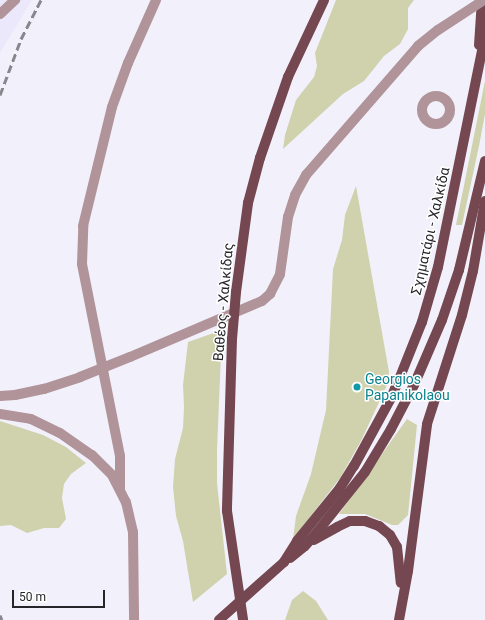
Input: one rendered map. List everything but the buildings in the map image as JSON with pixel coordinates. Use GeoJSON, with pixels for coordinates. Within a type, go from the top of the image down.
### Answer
{"type":"FeatureCollection","features":[{"type":"Feature","properties":{"kind":"main road","name":"Βαθέος - Χαλκίδας"},"geometry":{"type":"LineString","coordinates":[[243,620],[227,511],[232,339],[236,292],[248,203],[260,158],[288,77],[300,48],[324,0]]}},
{"type":"Feature","properties":{"kind":"main road"},"geometry":{"type":"LineString","coordinates":[[475,83],[483,0]]}},
{"type":"Feature","properties":{"kind":"main road","name":"Σχηματάρι - Χαλκίδα"},"geometry":{"type":"LineString","coordinates":[[284,562],[297,542],[340,488],[354,466],[391,398],[422,322],[438,268],[485,36]]}},
{"type":"Feature","properties":{"kind":"main road"},"geometry":{"type":"LineString","coordinates":[[305,546],[338,508],[378,451],[404,407],[427,359],[459,270],[485,161]]}},
{"type":"Feature","properties":{"kind":"main road"},"geometry":{"type":"LineString","coordinates":[[399,620],[403,603],[427,424],[462,315],[473,271],[485,201]]}},
{"type":"Feature","properties":{"kind":"main road"},"geometry":{"type":"LineString","coordinates":[[219,620],[284,562],[305,546],[343,523],[365,521],[379,526],[390,535],[397,547],[403,603]]}},
{"type":"Feature","properties":{"kind":"street"},"geometry":{"type":"LineString","coordinates":[[0,14],[15,0]]}},
{"type":"Feature","properties":{"kind":"street"},"geometry":{"type":"LineString","coordinates":[[120,488],[120,456],[82,264],[83,226],[112,107],[128,63],[156,0]]}},
{"type":"Feature","properties":{"kind":"street"},"geometry":{"type":"LineString","coordinates":[[0,396],[15,395],[44,389],[80,377],[262,301],[270,294],[280,274],[290,210],[295,195],[306,175],[418,46],[438,30],[483,0]]}},
{"type":"Feature","properties":{"kind":"street"},"geometry":{"type":"LineString","coordinates":[[0,414],[31,419],[60,433],[100,462],[120,488],[130,515],[133,532],[134,620]]}},
{"type":"Feature","properties":{"kind":"shaded area"},"geometry":{"type":"Polygon","coordinates":[[[0,0],[32,0],[0,53],[0,0]]]}},
{"type":"Feature","properties":{"kind":"green space"},"geometry":{"type":"Polygon","coordinates":[[[336,0],[414,0],[408,8],[408,29],[400,44],[384,56],[364,81],[343,94],[283,149],[285,135],[296,100],[314,77],[317,66],[315,53],[336,0]]]}},
{"type":"Feature","properties":{"kind":"green space"},"geometry":{"type":"Polygon","coordinates":[[[485,81],[485,114],[479,146],[462,225],[456,225],[485,81]]]}},
{"type":"Feature","properties":{"kind":"green space"},"geometry":{"type":"Polygon","coordinates":[[[356,186],[389,372],[388,383],[361,441],[340,478],[293,539],[296,516],[311,474],[326,410],[333,269],[342,240],[345,215],[356,186]]]}},
{"type":"Feature","properties":{"kind":"green space"},"geometry":{"type":"Polygon","coordinates":[[[222,330],[217,483],[227,574],[193,602],[183,541],[176,516],[173,487],[175,459],[183,428],[183,385],[188,342],[222,330]]]}},
{"type":"Feature","properties":{"kind":"green space"},"geometry":{"type":"Polygon","coordinates":[[[407,419],[417,425],[408,515],[398,525],[392,525],[365,514],[339,514],[407,419]]]}},
{"type":"Feature","properties":{"kind":"green space"},"geometry":{"type":"Polygon","coordinates":[[[0,421],[43,435],[66,447],[86,463],[71,474],[64,484],[62,498],[66,519],[59,528],[44,528],[27,533],[11,525],[0,526],[0,421]]]}},
{"type":"Feature","properties":{"kind":"green space"},"geometry":{"type":"Polygon","coordinates":[[[303,591],[316,601],[328,620],[285,620],[292,600],[303,591]]]}},
{"type":"Feature","properties":{"kind":"railway"},"geometry":{"type":"LineString","coordinates":[[0,95],[21,39],[41,0]]}},
{"type":"Feature","properties":{"kind":"railway"},"geometry":{"type":"LineString","coordinates":[[0,615],[2,620]]}},
{"type":"Feature","properties":{"kind":"place","name":"Georgios Papanikolaou"},"geometry":{"type":"Point","coordinates":[357,387]}}]}
